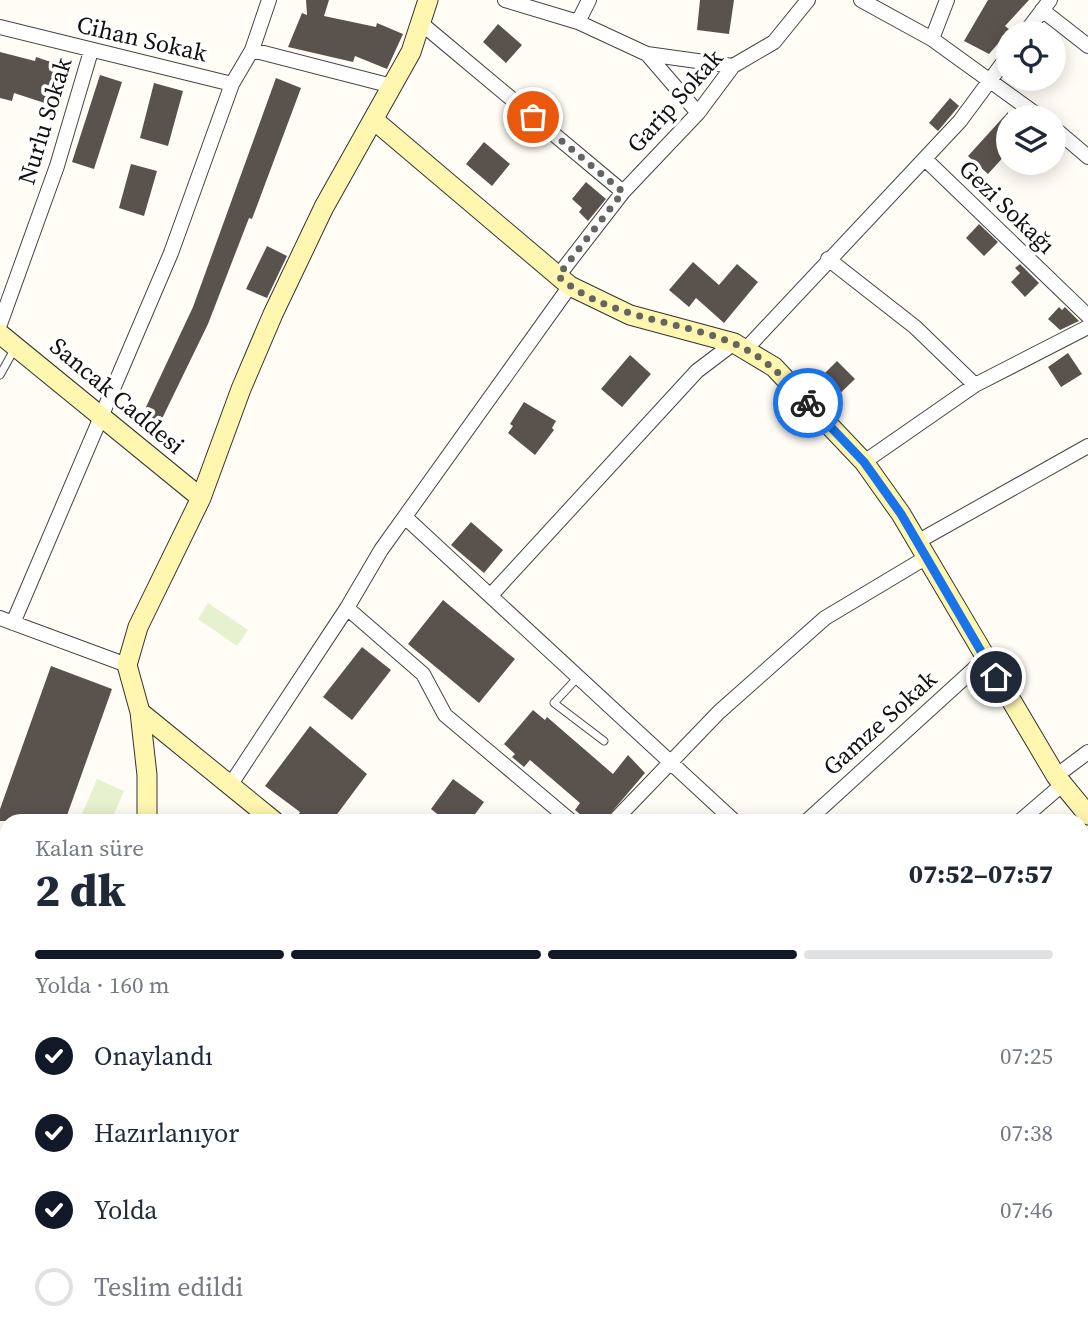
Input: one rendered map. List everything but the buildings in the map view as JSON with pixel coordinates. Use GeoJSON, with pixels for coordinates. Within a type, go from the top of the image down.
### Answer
{"type":"FeatureCollection","features":[{"type":"Feature","properties":{"kind":"street"},"geometry":{"type":"LineString","coordinates":[[127,665],[7,620],[102,415],[171,254],[232,83],[252,50],[269,0]]}},
{"type":"Feature","properties":{"kind":"street"},"geometry":{"type":"LineString","coordinates":[[147,814],[147,775],[140,712],[127,665],[138,627],[201,498],[241,389],[274,314],[324,207],[392,86],[422,24],[428,0]]}},
{"type":"Feature","properties":{"kind":"street"},"geometry":{"type":"LineString","coordinates":[[505,0],[579,22],[647,54],[733,66]]}},
{"type":"Feature","properties":{"kind":"street"},"geometry":{"type":"LineString","coordinates":[[579,22],[589,0]]}},
{"type":"Feature","properties":{"kind":"street","name":"Garip Sokak"},"geometry":{"type":"LineString","coordinates":[[229,787],[347,608],[381,550],[623,192],[698,113],[733,66],[774,42],[808,0]]}},
{"type":"Feature","properties":{"kind":"street"},"geometry":{"type":"LineString","coordinates":[[861,0],[932,39],[1024,105]]}},
{"type":"Feature","properties":{"kind":"street"},"geometry":{"type":"LineString","coordinates":[[932,39],[947,0]]}},
{"type":"Feature","properties":{"kind":"street"},"geometry":{"type":"LineString","coordinates":[[1034,21],[1046,5],[1088,46]]}},
{"type":"Feature","properties":{"kind":"street"},"geometry":{"type":"LineString","coordinates":[[422,24],[623,192]]}},
{"type":"Feature","properties":{"kind":"street","name":"Cihan Sokak"},"geometry":{"type":"LineString","coordinates":[[0,27],[232,83]]}},
{"type":"Feature","properties":{"kind":"street"},"geometry":{"type":"LineString","coordinates":[[252,50],[392,86]]}},
{"type":"Feature","properties":{"kind":"street","name":"Nurlu Sokak"},"geometry":{"type":"LineString","coordinates":[[0,324],[57,166],[91,51]]}},
{"type":"Feature","properties":{"kind":"street"},"geometry":{"type":"LineString","coordinates":[[647,54],[698,113]]}},
{"type":"Feature","properties":{"kind":"street"},"geometry":{"type":"LineString","coordinates":[[491,595],[697,371],[739,347],[925,159],[996,73]]}},
{"type":"Feature","properties":{"kind":"street"},"geometry":{"type":"LineString","coordinates":[[374,120],[564,281],[631,315],[739,347],[774,367],[864,462],[922,549],[985,659],[1060,780],[1087,814]]}},
{"type":"Feature","properties":{"kind":"street"},"geometry":{"type":"LineString","coordinates":[[1066,138],[1087,155]]}},
{"type":"Feature","properties":{"kind":"street","name":"Gezi Sokağı"},"geometry":{"type":"LineString","coordinates":[[925,159],[1088,316]]}},
{"type":"Feature","properties":{"kind":"street"},"geometry":{"type":"LineString","coordinates":[[828,259],[915,327],[975,385]]}},
{"type":"Feature","properties":{"kind":"street"},"geometry":{"type":"LineString","coordinates":[[864,462],[975,385],[1088,327]]}},
{"type":"Feature","properties":{"kind":"street","name":"Sancak Caddesi"},"geometry":{"type":"LineString","coordinates":[[0,334],[201,498]]}},
{"type":"Feature","properties":{"kind":"street"},"geometry":{"type":"LineString","coordinates":[[621,814],[728,704],[825,618],[922,549],[1088,446]]}},
{"type":"Feature","properties":{"kind":"street"},"geometry":{"type":"LineString","coordinates":[[405,517],[727,814]]}},
{"type":"Feature","properties":{"kind":"street"},"geometry":{"type":"LineString","coordinates":[[347,608],[423,674],[445,715],[563,814]]}},
{"type":"Feature","properties":{"kind":"street","name":"Gamze Sokak"},"geometry":{"type":"LineString","coordinates":[[815,814],[985,659]]}},
{"type":"Feature","properties":{"kind":"street"},"geometry":{"type":"LineString","coordinates":[[140,712],[265,814]]}},
{"type":"Feature","properties":{"kind":"street"},"geometry":{"type":"LineString","coordinates":[[1027,814],[1088,752]]}},
{"type":"Feature","properties":{"kind":"lane"},"geometry":{"type":"LineString","coordinates":[[0,375],[16,346]]}},
{"type":"Feature","properties":{"kind":"lane"},"geometry":{"type":"LineString","coordinates":[[579,675],[555,704],[604,741]]}},
{"type":"Feature","properties":{"kind":"green space"},"geometry":{"type":"Polygon","coordinates":[[[208,603],[248,630],[237,646],[198,619],[208,603]]]}},
{"type":"Feature","properties":{"kind":"green space"},"geometry":{"type":"Polygon","coordinates":[[[97,779],[124,791],[114,814],[82,814],[97,779]]]}},
{"type":"Feature","properties":{"kind":"way so far"},"geometry":{"type":"LineString","coordinates":[[533,117],[623,192],[558,276],[570,286],[631,315],[734,343],[774,367],[808,403]]}},
{"type":"Feature","properties":{"kind":"route"},"geometry":{"type":"LineString","coordinates":[[808,403],[864,462],[901,514],[996,677]]}}]}
